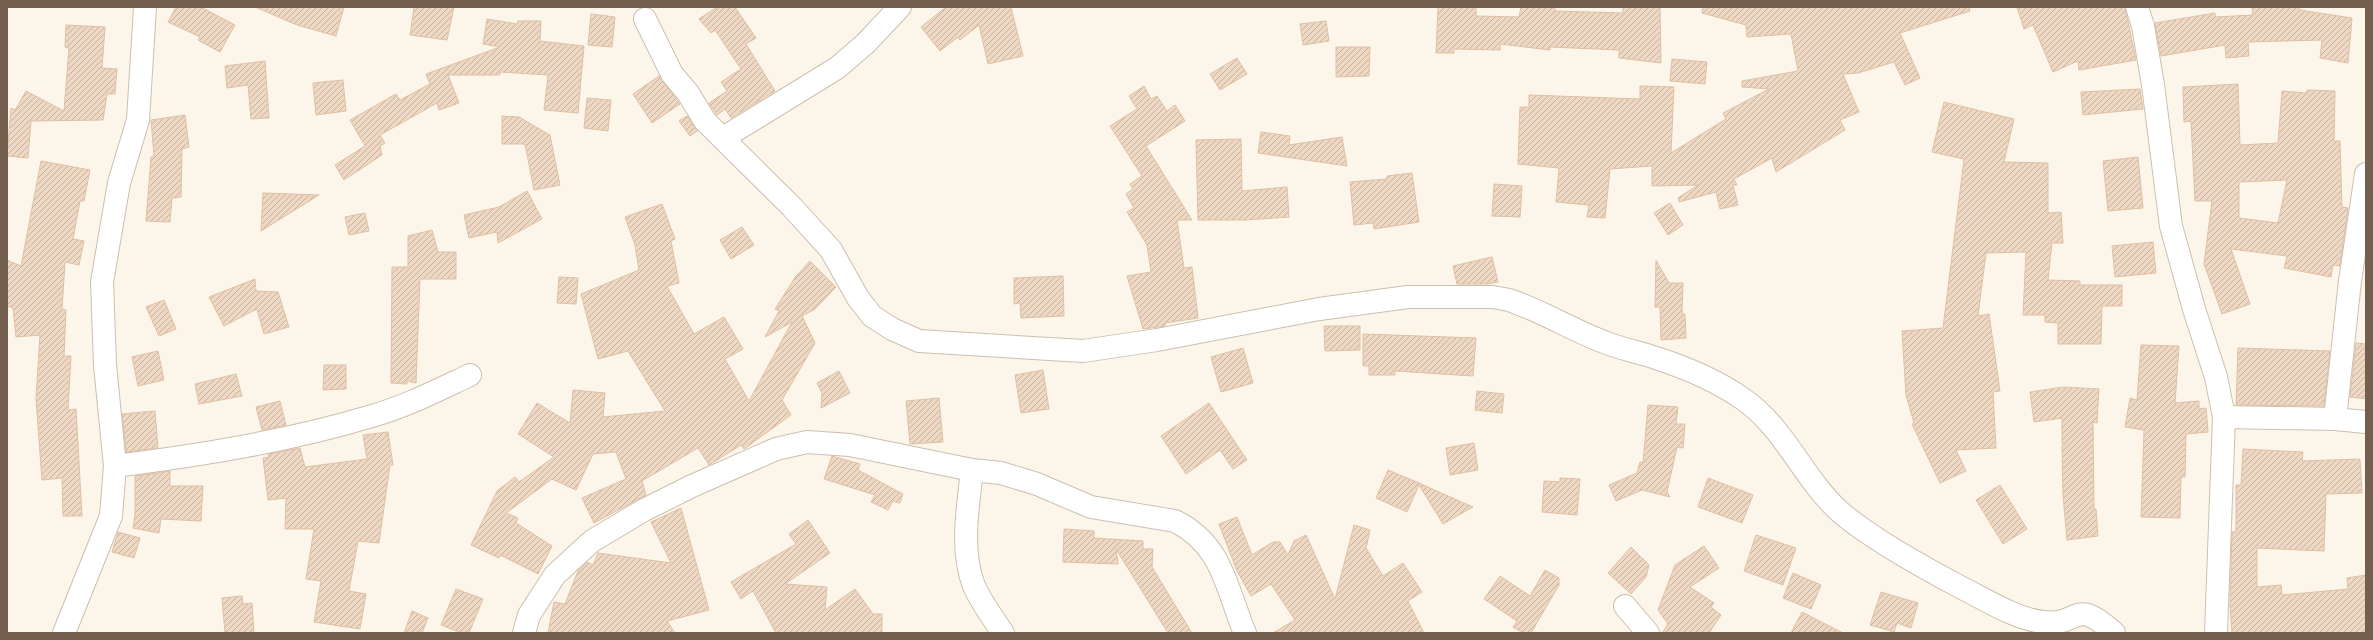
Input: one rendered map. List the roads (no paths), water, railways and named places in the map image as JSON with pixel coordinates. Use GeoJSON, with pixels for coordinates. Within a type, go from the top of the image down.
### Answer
{"type":"FeatureCollection","features":[{"type":"Feature","properties":{"kind":"street"},"geometry":{"type":"LineString","coordinates":[[64,633],[111,516],[115,466],[105,365],[102,282],[119,183],[138,120],[145,7]]}},
{"type":"Feature","properties":{"kind":"street"},"geometry":{"type":"LineString","coordinates":[[723,138],[838,68],[865,44],[900,7]]}},
{"type":"Feature","properties":{"kind":"street"},"geometry":{"type":"LineString","coordinates":[[2137,7],[2143,26],[2153,85],[2171,226],[2194,309],[2216,377],[2224,417],[2216,633]]}},
{"type":"Feature","properties":{"kind":"street"},"geometry":{"type":"LineString","coordinates":[[645,20],[672,74],[705,121],[792,207],[831,250],[858,298],[872,316],[919,341],[1083,351],[1150,341],[1319,309],[1408,297],[1493,297],[1509,300],[1604,342],[1655,357],[1702,375],[1744,400],[1775,430],[1801,468],[1839,511],[1888,545],[1962,588],[2024,617],[2044,622],[2059,621],[2078,614],[2088,614],[2098,619],[2114,633]]}},
{"type":"Feature","properties":{"kind":"street"},"geometry":{"type":"LineString","coordinates":[[2335,419],[2350,281],[2366,174]]}},
{"type":"Feature","properties":{"kind":"street"},"geometry":{"type":"LineString","coordinates":[[115,466],[204,455],[373,416],[421,399],[470,375]]}},
{"type":"Feature","properties":{"kind":"street"},"geometry":{"type":"LineString","coordinates":[[2224,417],[2335,419],[2366,422]]}},
{"type":"Feature","properties":{"kind":"street"},"geometry":{"type":"LineString","coordinates":[[524,633],[529,615],[555,575],[592,541],[692,486],[776,449],[807,442],[850,445],[972,470],[1001,473],[1037,484],[1091,507],[1162,518],[1186,527],[1208,548],[1219,562],[1245,633]]}},
{"type":"Feature","properties":{"kind":"street"},"geometry":{"type":"LineString","coordinates":[[972,470],[968,511],[967,554],[970,570],[974,586],[1003,633]]}},
{"type":"Feature","properties":{"kind":"street"},"geometry":{"type":"LineString","coordinates":[[1625,606],[1648,633]]}}]}
